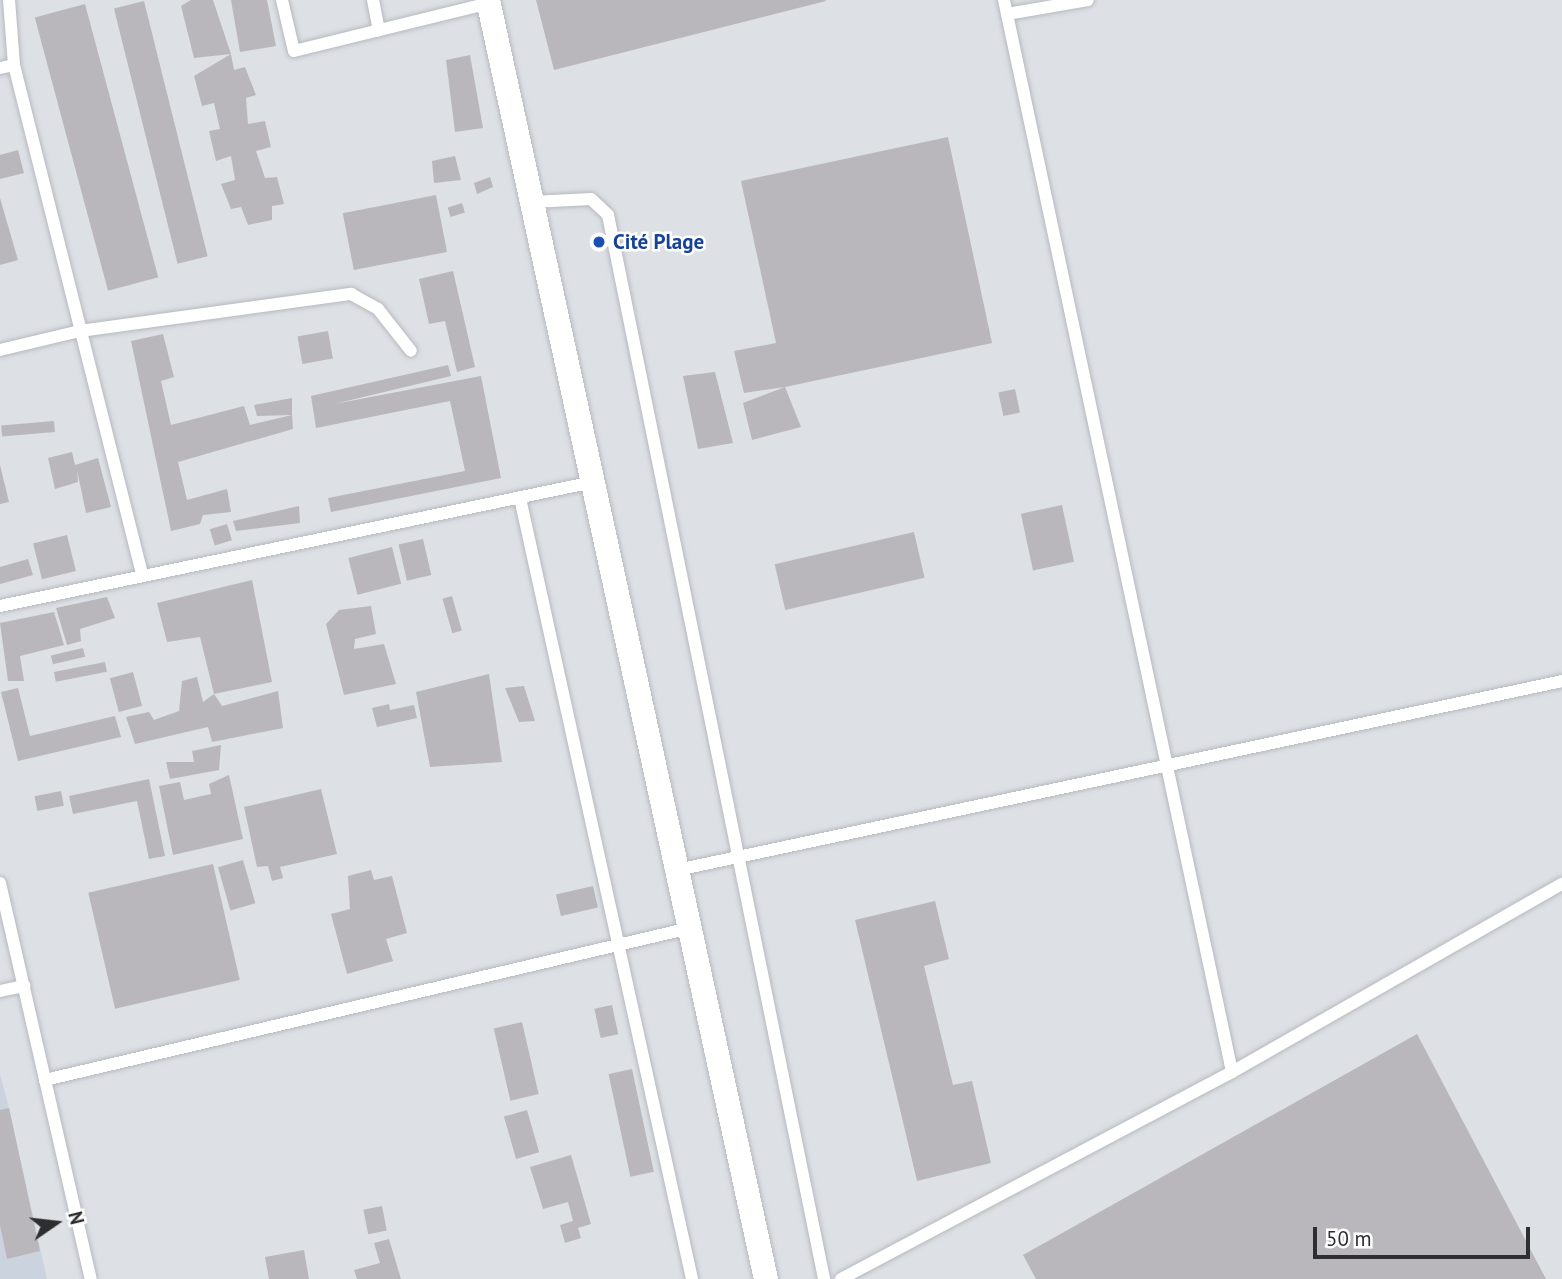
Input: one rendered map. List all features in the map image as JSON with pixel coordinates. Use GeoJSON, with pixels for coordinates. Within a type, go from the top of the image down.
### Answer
{"type":"FeatureCollection","features":[{"type":"Feature","properties":{"kind":"street"},"geometry":{"type":"LineString","coordinates":[[488,2],[766,1279]]}},
{"type":"Feature","properties":{"kind":"lane"},"geometry":{"type":"LineString","coordinates":[[9,0],[14,65],[142,574]]}},
{"type":"Feature","properties":{"kind":"lane"},"geometry":{"type":"LineString","coordinates":[[282,0],[294,51],[488,2]]}},
{"type":"Feature","properties":{"kind":"lane"},"geometry":{"type":"LineString","coordinates":[[373,0],[379,30]]}},
{"type":"Feature","properties":{"kind":"lane"},"geometry":{"type":"LineString","coordinates":[[1004,0],[1232,1072]]}},
{"type":"Feature","properties":{"kind":"lane"},"geometry":{"type":"LineString","coordinates":[[1007,14],[1087,0]]}},
{"type":"Feature","properties":{"kind":"lane"},"geometry":{"type":"LineString","coordinates":[[0,68],[14,65]]}},
{"type":"Feature","properties":{"kind":"lane"},"geometry":{"type":"LineString","coordinates":[[532,202],[591,199],[608,215],[741,857],[824,1279]]}},
{"type":"Feature","properties":{"kind":"lane"},"geometry":{"type":"LineString","coordinates":[[0,350],[80,331],[351,294],[378,309],[411,351]]}},
{"type":"Feature","properties":{"kind":"lane"},"geometry":{"type":"LineString","coordinates":[[0,606],[142,574],[593,482]]}},
{"type":"Feature","properties":{"kind":"lane"},"geometry":{"type":"LineString","coordinates":[[520,498],[692,1279]]}},
{"type":"Feature","properties":{"kind":"lane"},"geometry":{"type":"LineString","coordinates":[[677,870],[1562,681]]}},
{"type":"Feature","properties":{"kind":"lane"},"geometry":{"type":"LineString","coordinates":[[0,883],[91,1279]]}},
{"type":"Feature","properties":{"kind":"lane"},"geometry":{"type":"LineString","coordinates":[[841,1279],[1232,1072],[1562,884]]}},
{"type":"Feature","properties":{"kind":"lane"},"geometry":{"type":"LineString","coordinates":[[45,1080],[690,928]]}},
{"type":"Feature","properties":{"kind":"lane"},"geometry":{"type":"LineString","coordinates":[[0,991],[24,986]]}},
{"type":"Feature","properties":{"kind":"shaded area"},"geometry":{"type":"Polygon","coordinates":[[[0,1075],[9,1108],[47,1279],[0,1279],[0,1075]]]}},
{"type":"Feature","properties":{"kind":"building"},"geometry":{"type":"Polygon","coordinates":[[[191,0],[213,0],[231,54],[194,58],[181,6],[191,0]]]}},
{"type":"Feature","properties":{"kind":"building"},"geometry":{"type":"Polygon","coordinates":[[[231,0],[267,0],[276,46],[240,52],[231,0]]]}},
{"type":"Feature","properties":{"kind":"building"},"geometry":{"type":"Polygon","coordinates":[[[536,0],[826,0],[826,1],[554,70],[536,0]]]}},
{"type":"Feature","properties":{"kind":"building"},"geometry":{"type":"Polygon","coordinates":[[[144,1],[208,256],[178,264],[114,8],[144,1]]]}},
{"type":"Feature","properties":{"kind":"building"},"geometry":{"type":"Polygon","coordinates":[[[85,4],[158,277],[108,291],[35,17],[85,4]]]}},
{"type":"Feature","properties":{"kind":"building"},"geometry":{"type":"Polygon","coordinates":[[[231,54],[234,70],[245,67],[256,95],[246,98],[248,124],[265,121],[271,147],[256,151],[265,178],[277,177],[284,204],[272,206],[272,220],[248,225],[241,207],[231,209],[221,184],[235,180],[231,156],[216,161],[209,131],[220,129],[214,103],[202,106],[194,76],[231,54]]]}},
{"type":"Feature","properties":{"kind":"building"},"geometry":{"type":"Polygon","coordinates":[[[470,55],[483,128],[455,132],[446,60],[470,55]]]}},
{"type":"Feature","properties":{"kind":"building"},"geometry":{"type":"Polygon","coordinates":[[[948,137],[992,343],[785,387],[744,393],[734,351],[776,343],[741,181],[948,137]]]}},
{"type":"Feature","properties":{"kind":"building"},"geometry":{"type":"Polygon","coordinates":[[[18,150],[24,173],[0,179],[0,155],[18,150]]]}},
{"type":"Feature","properties":{"kind":"building"},"geometry":{"type":"Polygon","coordinates":[[[455,156],[461,180],[434,183],[432,161],[455,156]]]}},
{"type":"Feature","properties":{"kind":"building"},"geometry":{"type":"Polygon","coordinates":[[[490,177],[493,187],[477,194],[474,183],[490,177]]]}},
{"type":"Feature","properties":{"kind":"building"},"geometry":{"type":"Polygon","coordinates":[[[436,195],[447,252],[354,270],[343,213],[436,195]]]}},
{"type":"Feature","properties":{"kind":"building"},"geometry":{"type":"Polygon","coordinates":[[[0,198],[18,260],[0,265],[0,198]]]}},
{"type":"Feature","properties":{"kind":"building"},"geometry":{"type":"Polygon","coordinates":[[[462,203],[465,213],[451,217],[448,207],[462,203]]]}},
{"type":"Feature","properties":{"kind":"building"},"geometry":{"type":"Polygon","coordinates":[[[453,271],[475,367],[457,372],[445,321],[429,324],[419,279],[453,271]]]}},
{"type":"Feature","properties":{"kind":"building"},"geometry":{"type":"Polygon","coordinates":[[[328,331],[333,359],[302,364],[297,336],[328,331]]]}},
{"type":"Feature","properties":{"kind":"building"},"geometry":{"type":"Polygon","coordinates":[[[163,334],[174,377],[161,381],[171,425],[244,406],[250,425],[292,415],[293,429],[178,462],[187,500],[227,489],[231,512],[203,515],[200,524],[171,531],[131,341],[163,334]]]}},
{"type":"Feature","properties":{"kind":"building"},"geometry":{"type":"Polygon","coordinates":[[[448,365],[451,376],[334,404],[481,376],[501,478],[331,512],[328,498],[465,471],[450,401],[316,428],[311,396],[448,365]]]}},
{"type":"Feature","properties":{"kind":"building"},"geometry":{"type":"Polygon","coordinates":[[[715,372],[733,443],[698,449],[683,376],[715,372]]]}},
{"type":"Feature","properties":{"kind":"building"},"geometry":{"type":"Polygon","coordinates":[[[785,387],[801,427],[752,440],[743,403],[785,387]]]}},
{"type":"Feature","properties":{"kind":"building"},"geometry":{"type":"Polygon","coordinates":[[[1015,389],[1020,412],[1003,416],[998,393],[1015,389]]]}},
{"type":"Feature","properties":{"kind":"building"},"geometry":{"type":"Polygon","coordinates":[[[292,398],[292,415],[257,416],[254,405],[292,398]]]}},
{"type":"Feature","properties":{"kind":"building"},"geometry":{"type":"Polygon","coordinates":[[[54,421],[55,432],[2,437],[1,426],[54,421]]]}},
{"type":"Feature","properties":{"kind":"building"},"geometry":{"type":"Polygon","coordinates":[[[72,452],[75,465],[98,458],[111,507],[86,513],[77,470],[78,482],[55,489],[48,458],[72,452]]]}},
{"type":"Feature","properties":{"kind":"building"},"geometry":{"type":"Polygon","coordinates":[[[0,465],[9,502],[0,504],[0,465]]]}},
{"type":"Feature","properties":{"kind":"building"},"geometry":{"type":"Polygon","coordinates":[[[1062,505],[1074,562],[1033,570],[1021,514],[1062,505]]]}},
{"type":"Feature","properties":{"kind":"building"},"geometry":{"type":"Polygon","coordinates":[[[299,506],[300,523],[236,531],[233,521],[299,506]]]}},
{"type":"Feature","properties":{"kind":"building"},"geometry":{"type":"Polygon","coordinates":[[[227,524],[232,540],[215,546],[210,529],[227,524]]]}},
{"type":"Feature","properties":{"kind":"building"},"geometry":{"type":"Polygon","coordinates":[[[914,532],[925,578],[785,610],[775,564],[914,532]]]}},
{"type":"Feature","properties":{"kind":"building"},"geometry":{"type":"Polygon","coordinates":[[[67,535],[76,571],[42,579],[33,543],[67,535]]]}},
{"type":"Feature","properties":{"kind":"building"},"geometry":{"type":"Polygon","coordinates":[[[423,539],[431,575],[407,581],[399,545],[423,539]]]}},
{"type":"Feature","properties":{"kind":"building"},"geometry":{"type":"Polygon","coordinates":[[[392,547],[401,584],[358,595],[348,558],[392,547]]]}},
{"type":"Feature","properties":{"kind":"building"},"geometry":{"type":"Polygon","coordinates":[[[28,559],[33,575],[0,584],[0,567],[28,559]]]}},
{"type":"Feature","properties":{"kind":"building"},"geometry":{"type":"Polygon","coordinates":[[[252,580],[272,682],[214,694],[200,637],[167,642],[157,603],[252,580]]]}},
{"type":"Feature","properties":{"kind":"building"},"geometry":{"type":"Polygon","coordinates":[[[452,596],[462,631],[452,633],[442,599],[452,596]]]}},
{"type":"Feature","properties":{"kind":"building"},"geometry":{"type":"Polygon","coordinates":[[[107,597],[115,618],[80,629],[81,641],[67,645],[56,608],[107,597]]]}},
{"type":"Feature","properties":{"kind":"building"},"geometry":{"type":"Polygon","coordinates":[[[371,606],[376,634],[355,639],[354,649],[384,644],[396,684],[344,695],[326,624],[339,610],[371,606]]]}},
{"type":"Feature","properties":{"kind":"building"},"geometry":{"type":"Polygon","coordinates":[[[54,612],[64,645],[20,656],[24,681],[8,681],[0,623],[54,612]]]}},
{"type":"Feature","properties":{"kind":"building"},"geometry":{"type":"Polygon","coordinates":[[[83,648],[85,657],[53,664],[51,655],[83,648]]]}},
{"type":"Feature","properties":{"kind":"building"},"geometry":{"type":"Polygon","coordinates":[[[105,662],[107,672],[56,682],[54,672],[105,662]]]}},
{"type":"Feature","properties":{"kind":"building"},"geometry":{"type":"Polygon","coordinates":[[[133,672],[142,706],[119,712],[110,678],[133,672]]]}},
{"type":"Feature","properties":{"kind":"building"},"geometry":{"type":"Polygon","coordinates":[[[489,674],[502,762],[430,767],[416,692],[489,674]]]}},
{"type":"Feature","properties":{"kind":"building"},"geometry":{"type":"Polygon","coordinates":[[[197,677],[203,702],[214,694],[222,706],[278,691],[283,728],[212,742],[208,727],[135,744],[126,717],[149,712],[154,720],[179,711],[182,681],[197,677]]]}},
{"type":"Feature","properties":{"kind":"building"},"geometry":{"type":"Polygon","coordinates":[[[524,686],[535,721],[519,722],[505,688],[524,686]]]}},
{"type":"Feature","properties":{"kind":"building"},"geometry":{"type":"Polygon","coordinates":[[[18,688],[30,736],[115,716],[121,737],[18,761],[1,692],[18,688]]]}},
{"type":"Feature","properties":{"kind":"building"},"geometry":{"type":"Polygon","coordinates":[[[389,704],[390,710],[414,705],[417,718],[377,727],[372,708],[389,704]]]}},
{"type":"Feature","properties":{"kind":"building"},"geometry":{"type":"Polygon","coordinates":[[[221,745],[219,770],[170,779],[166,762],[194,762],[192,751],[221,745]]]}},
{"type":"Feature","properties":{"kind":"building"},"geometry":{"type":"Polygon","coordinates":[[[229,775],[243,839],[173,855],[159,786],[180,782],[184,800],[211,794],[209,784],[229,775]]]}},
{"type":"Feature","properties":{"kind":"building"},"geometry":{"type":"Polygon","coordinates":[[[149,779],[165,856],[149,859],[137,801],[73,814],[69,796],[149,779]]]}},
{"type":"Feature","properties":{"kind":"building"},"geometry":{"type":"Polygon","coordinates":[[[321,789],[337,854],[280,867],[283,878],[272,881],[268,866],[257,867],[244,807],[321,789]]]}},
{"type":"Feature","properties":{"kind":"building"},"geometry":{"type":"Polygon","coordinates":[[[61,791],[64,806],[37,811],[34,796],[61,791]]]}},
{"type":"Feature","properties":{"kind":"building"},"geometry":{"type":"Polygon","coordinates":[[[243,860],[255,903],[230,910],[218,867],[243,860]]]}},
{"type":"Feature","properties":{"kind":"building"},"geometry":{"type":"Polygon","coordinates":[[[213,864],[240,980],[115,1009],[88,893],[213,864]]]}},
{"type":"Feature","properties":{"kind":"building"},"geometry":{"type":"Polygon","coordinates":[[[371,870],[374,880],[392,876],[407,933],[386,939],[393,961],[347,974],[331,914],[350,909],[348,876],[371,870]]]}},
{"type":"Feature","properties":{"kind":"building"},"geometry":{"type":"Polygon","coordinates":[[[593,886],[598,907],[561,916],[556,895],[593,886]]]}},
{"type":"Feature","properties":{"kind":"building"},"geometry":{"type":"Polygon","coordinates":[[[935,901],[949,959],[924,966],[953,1085],[972,1081],[991,1163],[917,1181],[855,920],[935,901]]]}},
{"type":"Feature","properties":{"kind":"building"},"geometry":{"type":"Polygon","coordinates":[[[612,1005],[618,1034],[601,1038],[594,1009],[612,1005]]]}},
{"type":"Feature","properties":{"kind":"building"},"geometry":{"type":"Polygon","coordinates":[[[522,1022],[539,1094],[510,1101],[494,1029],[522,1022]]]}},
{"type":"Feature","properties":{"kind":"building"},"geometry":{"type":"Polygon","coordinates":[[[1417,1034],[1546,1279],[1036,1279],[1023,1255],[1417,1034]]]}},
{"type":"Feature","properties":{"kind":"building"},"geometry":{"type":"Polygon","coordinates":[[[632,1069],[654,1172],[630,1177],[609,1074],[632,1069]]]}},
{"type":"Feature","properties":{"kind":"building"},"geometry":{"type":"Polygon","coordinates":[[[9,1108],[40,1251],[7,1259],[0,1225],[0,1110],[9,1108]]]}},
{"type":"Feature","properties":{"kind":"building"},"geometry":{"type":"Polygon","coordinates":[[[527,1110],[539,1152],[516,1159],[504,1117],[527,1110]]]}},
{"type":"Feature","properties":{"kind":"building"},"geometry":{"type":"Polygon","coordinates":[[[571,1155],[591,1224],[578,1228],[581,1238],[565,1243],[560,1225],[573,1221],[568,1202],[543,1209],[530,1167],[571,1155]]]}},
{"type":"Feature","properties":{"kind":"building"},"geometry":{"type":"Polygon","coordinates":[[[382,1206],[387,1231],[368,1234],[363,1210],[382,1206]]]}},
{"type":"Feature","properties":{"kind":"building"},"geometry":{"type":"Polygon","coordinates":[[[389,1239],[401,1279],[357,1279],[354,1270],[380,1263],[374,1243],[389,1239]]]}},
{"type":"Feature","properties":{"kind":"building"},"geometry":{"type":"Polygon","coordinates":[[[304,1250],[309,1279],[269,1279],[265,1257],[304,1250]]]}},
{"type":"Feature","properties":{"kind":"place","name":"Cité Plage"},"geometry":{"type":"Point","coordinates":[599,242]}}]}
